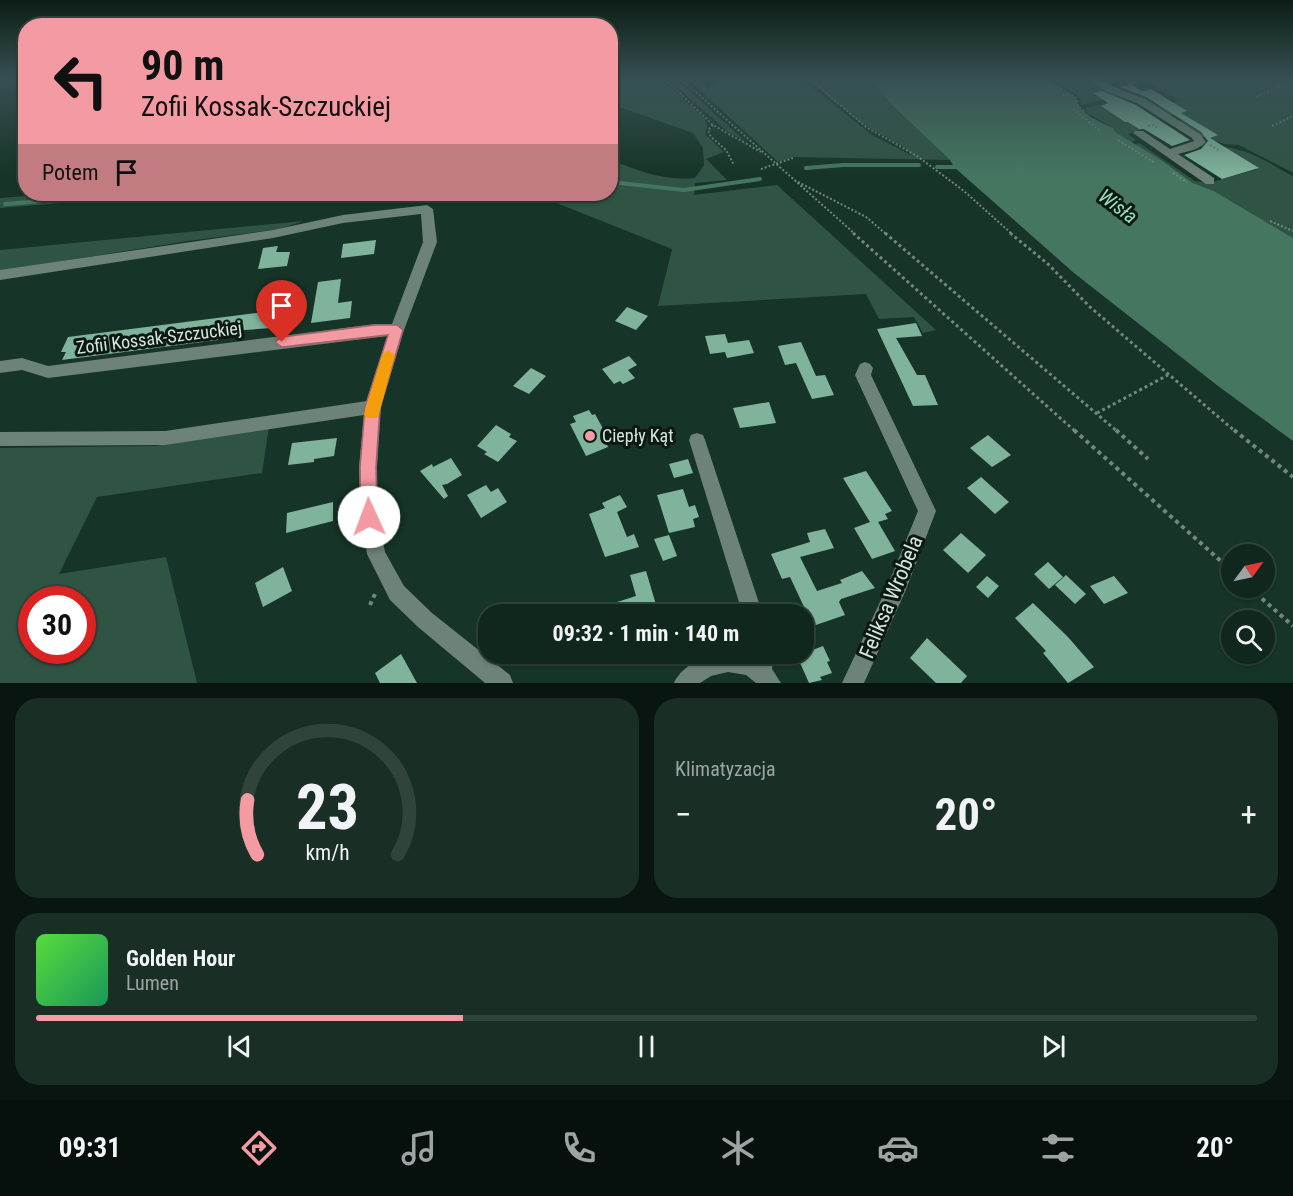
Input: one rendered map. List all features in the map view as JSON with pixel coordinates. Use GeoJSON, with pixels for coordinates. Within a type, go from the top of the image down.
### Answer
{"type":"FeatureCollection","features":[{"type":"Feature","properties":{"kind":"street"},"geometry":{"type":"LineString","coordinates":[[1156,111],[1199,139],[1199,144],[1169,153]]}},
{"type":"Feature","properties":{"kind":"street"},"geometry":{"type":"LineString","coordinates":[[1139,133],[1210,181]]}},
{"type":"Feature","properties":{"kind":"street"},"geometry":{"type":"LineString","coordinates":[[0,275],[273,234],[432,203],[430,242],[397,330],[373,407],[368,502],[374,544],[382,567],[397,593],[408,605],[502,683]]}},
{"type":"Feature","properties":{"kind":"street","name":"Zofii Kossak-Szczuckiej"},"geometry":{"type":"LineString","coordinates":[[0,367],[22,364],[48,372],[375,330],[397,330]]}},
{"type":"Feature","properties":{"kind":"street","name":"Feliksa Wrobela"},"geometry":{"type":"LineString","coordinates":[[853,683],[895,592],[927,511],[863,375],[865,368]]}},
{"type":"Feature","properties":{"kind":"street"},"geometry":{"type":"LineString","coordinates":[[0,439],[165,438],[373,407]]}},
{"type":"Feature","properties":{"kind":"street"},"geometry":{"type":"LineString","coordinates":[[697,440],[749,604]]}},
{"type":"Feature","properties":{"kind":"street"},"geometry":{"type":"LineString","coordinates":[[685,683],[702,667],[723,662],[741,663],[765,670]]}},
{"type":"Feature","properties":{"kind":"path"},"geometry":{"type":"LineString","coordinates":[[698,111],[713,125],[764,153]]}},
{"type":"Feature","properties":{"kind":"path"},"geometry":{"type":"LineString","coordinates":[[717,111],[1221,562]]}},
{"type":"Feature","properties":{"kind":"path"},"geometry":{"type":"LineString","coordinates":[[847,111],[866,127],[902,148],[964,191],[1008,232],[1048,264],[1090,307],[1168,375],[1293,477]]}},
{"type":"Feature","properties":{"kind":"path"},"geometry":{"type":"LineString","coordinates":[[1075,111],[1099,130]]}},
{"type":"Feature","properties":{"kind":"path"},"geometry":{"type":"LineString","coordinates":[[1272,126],[1293,116]]}},
{"type":"Feature","properties":{"kind":"path"},"geometry":{"type":"LineString","coordinates":[[713,125],[708,130],[708,134],[726,150],[734,165]]}},
{"type":"Feature","properties":{"kind":"path"},"geometry":{"type":"LineString","coordinates":[[1151,126],[1158,128]]}},
{"type":"Feature","properties":{"kind":"path"},"geometry":{"type":"LineString","coordinates":[[1118,140],[1155,163]]}},
{"type":"Feature","properties":{"kind":"path"},"geometry":{"type":"LineString","coordinates":[[1127,145],[1132,144]]}},
{"type":"Feature","properties":{"kind":"path"},"geometry":{"type":"LineString","coordinates":[[1148,159],[1154,156]]}},
{"type":"Feature","properties":{"kind":"path"},"geometry":{"type":"LineString","coordinates":[[762,169],[793,158]]}},
{"type":"Feature","properties":{"kind":"path"},"geometry":{"type":"LineString","coordinates":[[1173,173],[1187,182]]}},
{"type":"Feature","properties":{"kind":"path"},"geometry":{"type":"LineString","coordinates":[[795,182],[866,217],[1148,459]]}},
{"type":"Feature","properties":{"kind":"path"},"geometry":{"type":"LineString","coordinates":[[432,203],[442,201]]}},
{"type":"Feature","properties":{"kind":"path"},"geometry":{"type":"LineString","coordinates":[[1270,221],[1293,231]]}},
{"type":"Feature","properties":{"kind":"path"},"geometry":{"type":"LineString","coordinates":[[1097,413],[1168,375]]}},
{"type":"Feature","properties":{"kind":"path"},"geometry":{"type":"LineString","coordinates":[[370,604],[375,594]]}},
{"type":"Feature","properties":{"kind":"path"},"geometry":{"type":"LineString","coordinates":[[1261,598],[1293,626]]}},
{"type":"Feature","properties":{"kind":"shaded area"},"geometry":{"type":"Polygon","coordinates":[[[630,111],[696,111],[705,119],[707,125],[705,134],[724,152],[706,159],[727,180],[695,183],[694,195],[777,185],[936,330],[923,333],[914,317],[879,319],[866,294],[658,306],[672,249],[552,201],[618,201],[618,162],[662,177],[695,178],[704,165],[703,148],[693,133],[630,111]]]}},
{"type":"Feature","properties":{"kind":"shaded area"},"geometry":{"type":"Polygon","coordinates":[[[704,111],[711,111],[745,141],[727,131],[704,111]]]}},
{"type":"Feature","properties":{"kind":"shaded area"},"geometry":{"type":"Polygon","coordinates":[[[723,111],[842,111],[872,135],[913,156],[905,148],[858,121],[846,111],[898,111],[950,160],[793,157],[778,162],[723,111]]]}},
{"type":"Feature","properties":{"kind":"shaded area"},"geometry":{"type":"Polygon","coordinates":[[[1084,111],[1108,111],[1125,122],[1130,121],[1143,129],[1128,134],[1136,140],[1130,143],[1114,132],[1113,128],[1084,111]]]}},
{"type":"Feature","properties":{"kind":"shaded area"},"geometry":{"type":"Polygon","coordinates":[[[1161,111],[1293,111],[1293,173],[1239,145],[1224,144],[1200,136],[1178,121],[1181,120],[1210,138],[1217,135],[1181,113],[1169,116],[1161,111]]]}},
{"type":"Feature","properties":{"kind":"shaded area"},"geometry":{"type":"Polygon","coordinates":[[[1139,143],[1195,181],[1209,183],[1258,169],[1225,147],[1252,154],[1293,176],[1293,238],[1214,191],[1193,183],[1161,160],[1133,145],[1139,143]]]}},
{"type":"Feature","properties":{"kind":"shaded area"},"geometry":{"type":"Polygon","coordinates":[[[18,197],[18,201],[85,201],[0,208],[0,198],[18,197]]]}},
{"type":"Feature","properties":{"kind":"shaded area"},"geometry":{"type":"Polygon","coordinates":[[[304,221],[279,229],[0,271],[0,250],[304,221]]]}},
{"type":"Feature","properties":{"kind":"shaded area"},"geometry":{"type":"Polygon","coordinates":[[[269,426],[262,473],[97,497],[59,574],[166,557],[197,683],[0,683],[0,448],[156,446],[269,426]]]}},
{"type":"Feature","properties":{"kind":"water","name":"Wisła"},"geometry":{"type":"Polygon","coordinates":[[[898,111],[1083,111],[1113,128],[1115,132],[1193,183],[1214,191],[1293,238],[1293,441],[1218,386],[1074,273],[954,167],[950,160],[898,111]]]}},
{"type":"Feature","properties":{"kind":"building"},"geometry":{"type":"Polygon","coordinates":[[[1108,111],[1145,111],[1190,140],[1172,146],[1144,129],[1125,122],[1108,111]]]}},
{"type":"Feature","properties":{"kind":"building"},"geometry":{"type":"Polygon","coordinates":[[[1168,111],[1187,111],[1181,113],[1218,135],[1210,138],[1259,168],[1222,179],[1184,155],[1201,149],[1208,141],[1201,132],[1168,111]]]}},
{"type":"Feature","properties":{"kind":"building"},"geometry":{"type":"Polygon","coordinates":[[[376,240],[374,254],[341,258],[343,244],[376,240]]]}},
{"type":"Feature","properties":{"kind":"building"},"geometry":{"type":"Polygon","coordinates":[[[278,246],[276,252],[290,252],[287,266],[258,269],[263,248],[278,246]]]}},
{"type":"Feature","properties":{"kind":"building"},"geometry":{"type":"Polygon","coordinates":[[[341,279],[338,303],[352,301],[350,318],[311,323],[318,282],[341,279]]]}},
{"type":"Feature","properties":{"kind":"building"},"geometry":{"type":"Polygon","coordinates":[[[627,307],[648,316],[636,330],[615,321],[627,307]]]}},
{"type":"Feature","properties":{"kind":"building"},"geometry":{"type":"Polygon","coordinates":[[[288,309],[285,327],[219,332],[218,340],[62,360],[66,352],[61,352],[68,337],[288,309]]]}},
{"type":"Feature","properties":{"kind":"building"},"geometry":{"type":"Polygon","coordinates":[[[916,323],[922,336],[896,338],[917,375],[925,375],[938,405],[913,406],[877,329],[916,323]]]}},
{"type":"Feature","properties":{"kind":"building"},"geometry":{"type":"Polygon","coordinates":[[[725,334],[728,343],[749,340],[754,353],[727,358],[725,352],[710,354],[705,336],[725,334]]]}},
{"type":"Feature","properties":{"kind":"building"},"geometry":{"type":"Polygon","coordinates":[[[801,342],[816,376],[825,375],[834,395],[812,399],[796,363],[785,365],[778,346],[801,342]]]}},
{"type":"Feature","properties":{"kind":"building"},"geometry":{"type":"Polygon","coordinates":[[[629,356],[637,365],[628,370],[635,378],[623,384],[620,381],[614,384],[602,369],[629,356]]]}},
{"type":"Feature","properties":{"kind":"building"},"geometry":{"type":"Polygon","coordinates":[[[531,368],[546,376],[529,394],[513,386],[531,368]]]}},
{"type":"Feature","properties":{"kind":"building"},"geometry":{"type":"Polygon","coordinates":[[[769,402],[776,423],[740,428],[733,408],[769,402]]]}},
{"type":"Feature","properties":{"kind":"building"},"geometry":{"type":"Polygon","coordinates":[[[589,410],[592,415],[595,414],[601,425],[607,437],[604,438],[608,447],[586,456],[570,424],[576,422],[573,416],[589,410]]]}},
{"type":"Feature","properties":{"kind":"building"},"geometry":{"type":"Polygon","coordinates":[[[496,425],[511,434],[509,437],[517,441],[498,462],[484,454],[487,452],[477,446],[496,425]]]}},
{"type":"Feature","properties":{"kind":"building"},"geometry":{"type":"Polygon","coordinates":[[[988,435],[1011,455],[992,467],[970,448],[988,435]]]}},
{"type":"Feature","properties":{"kind":"building"},"geometry":{"type":"Polygon","coordinates":[[[337,438],[334,456],[314,459],[314,462],[288,465],[292,443],[337,438]]]}},
{"type":"Feature","properties":{"kind":"building"},"geometry":{"type":"Polygon","coordinates":[[[451,458],[462,475],[442,485],[448,496],[444,499],[420,471],[432,464],[433,467],[451,458]]]}},
{"type":"Feature","properties":{"kind":"building"},"geometry":{"type":"Polygon","coordinates":[[[688,459],[693,473],[674,478],[669,464],[688,459]]]}},
{"type":"Feature","properties":{"kind":"building"},"geometry":{"type":"Polygon","coordinates":[[[866,471],[892,511],[885,514],[888,519],[878,522],[895,551],[872,559],[854,528],[870,522],[843,478],[866,471]]]}},
{"type":"Feature","properties":{"kind":"building"},"geometry":{"type":"Polygon","coordinates":[[[981,477],[1009,502],[995,514],[967,488],[981,477]]]}},
{"type":"Feature","properties":{"kind":"building"},"geometry":{"type":"Polygon","coordinates":[[[486,485],[491,492],[498,488],[507,502],[481,518],[467,495],[486,485]]]}},
{"type":"Feature","properties":{"kind":"building"},"geometry":{"type":"Polygon","coordinates":[[[683,489],[689,507],[695,505],[699,517],[693,519],[695,527],[669,533],[657,495],[683,489]]]}},
{"type":"Feature","properties":{"kind":"building"},"geometry":{"type":"Polygon","coordinates":[[[620,495],[627,507],[617,512],[627,537],[634,534],[639,547],[605,557],[589,514],[605,508],[602,503],[620,495]]]}},
{"type":"Feature","properties":{"kind":"building"},"geometry":{"type":"Polygon","coordinates":[[[333,502],[333,521],[286,533],[287,513],[333,502]]]}},
{"type":"Feature","properties":{"kind":"building"},"geometry":{"type":"Polygon","coordinates":[[[825,529],[834,548],[800,557],[817,591],[842,583],[840,580],[862,571],[875,588],[841,599],[839,602],[845,615],[814,626],[814,604],[803,604],[790,577],[782,579],[771,554],[810,542],[807,533],[825,529]]]}},
{"type":"Feature","properties":{"kind":"building"},"geometry":{"type":"Polygon","coordinates":[[[961,533],[986,555],[968,573],[943,550],[961,533]]]}},
{"type":"Feature","properties":{"kind":"building"},"geometry":{"type":"Polygon","coordinates":[[[669,535],[677,556],[663,561],[654,539],[669,535]]]}},
{"type":"Feature","properties":{"kind":"building"},"geometry":{"type":"Polygon","coordinates":[[[1048,562],[1063,577],[1049,589],[1034,574],[1048,562]]]}},
{"type":"Feature","properties":{"kind":"building"},"geometry":{"type":"Polygon","coordinates":[[[283,567],[292,591],[263,607],[255,583],[283,567]]]}},
{"type":"Feature","properties":{"kind":"building"},"geometry":{"type":"Polygon","coordinates":[[[646,571],[656,604],[618,604],[617,602],[636,596],[630,575],[646,571]]]}},
{"type":"Feature","properties":{"kind":"building"},"geometry":{"type":"Polygon","coordinates":[[[1066,575],[1086,594],[1075,604],[1055,585],[1066,575]]]}},
{"type":"Feature","properties":{"kind":"building"},"geometry":{"type":"Polygon","coordinates":[[[987,576],[999,586],[988,598],[976,587],[987,576]]]}},
{"type":"Feature","properties":{"kind":"building"},"geometry":{"type":"Polygon","coordinates":[[[1114,576],[1128,593],[1104,604],[1090,586],[1114,576]]]}},
{"type":"Feature","properties":{"kind":"building"},"geometry":{"type":"Polygon","coordinates":[[[1033,603],[1068,637],[1094,667],[1068,683],[1043,653],[1046,651],[1015,618],[1033,603]]]}},
{"type":"Feature","properties":{"kind":"building"},"geometry":{"type":"Polygon","coordinates":[[[927,638],[967,676],[961,683],[936,683],[910,658],[927,638]]]}},
{"type":"Feature","properties":{"kind":"building"},"geometry":{"type":"Polygon","coordinates":[[[823,646],[830,661],[827,662],[832,673],[820,677],[822,680],[809,683],[801,664],[814,664],[814,649],[823,646]]]}},
{"type":"Feature","properties":{"kind":"building"},"geometry":{"type":"Polygon","coordinates":[[[401,654],[417,683],[380,683],[375,673],[401,654]]]}},
{"type":"Feature","properties":{"kind":"waterway"},"geometry":{"type":"LineString","coordinates":[[806,168],[843,165],[919,165]]}},
{"type":"Feature","properties":{"kind":"waterway"},"geometry":{"type":"LineString","coordinates":[[937,167],[959,167]]}},
{"type":"Feature","properties":{"kind":"waterway"},"geometry":{"type":"LineString","coordinates":[[618,183],[684,190],[760,179]]}},
{"type":"Feature","properties":{"kind":"waterway"},"geometry":{"type":"LineString","coordinates":[[5,204],[43,201]]}},
{"type":"Feature","properties":{"kind":"slow traffic"},"geometry":{"type":"LineString","coordinates":[[372,414],[388,355]]}},
{"type":"Feature","properties":{"kind":"place","name":"Ciepły Kąt"},"geometry":{"type":"Point","coordinates":[590,436]}},
{"type":"Feature","properties":{"kind":"route"},"geometry":{"type":"LineString","coordinates":[[282,342],[375,330],[397,330],[371,420],[368,467],[369,517]]}}]}
